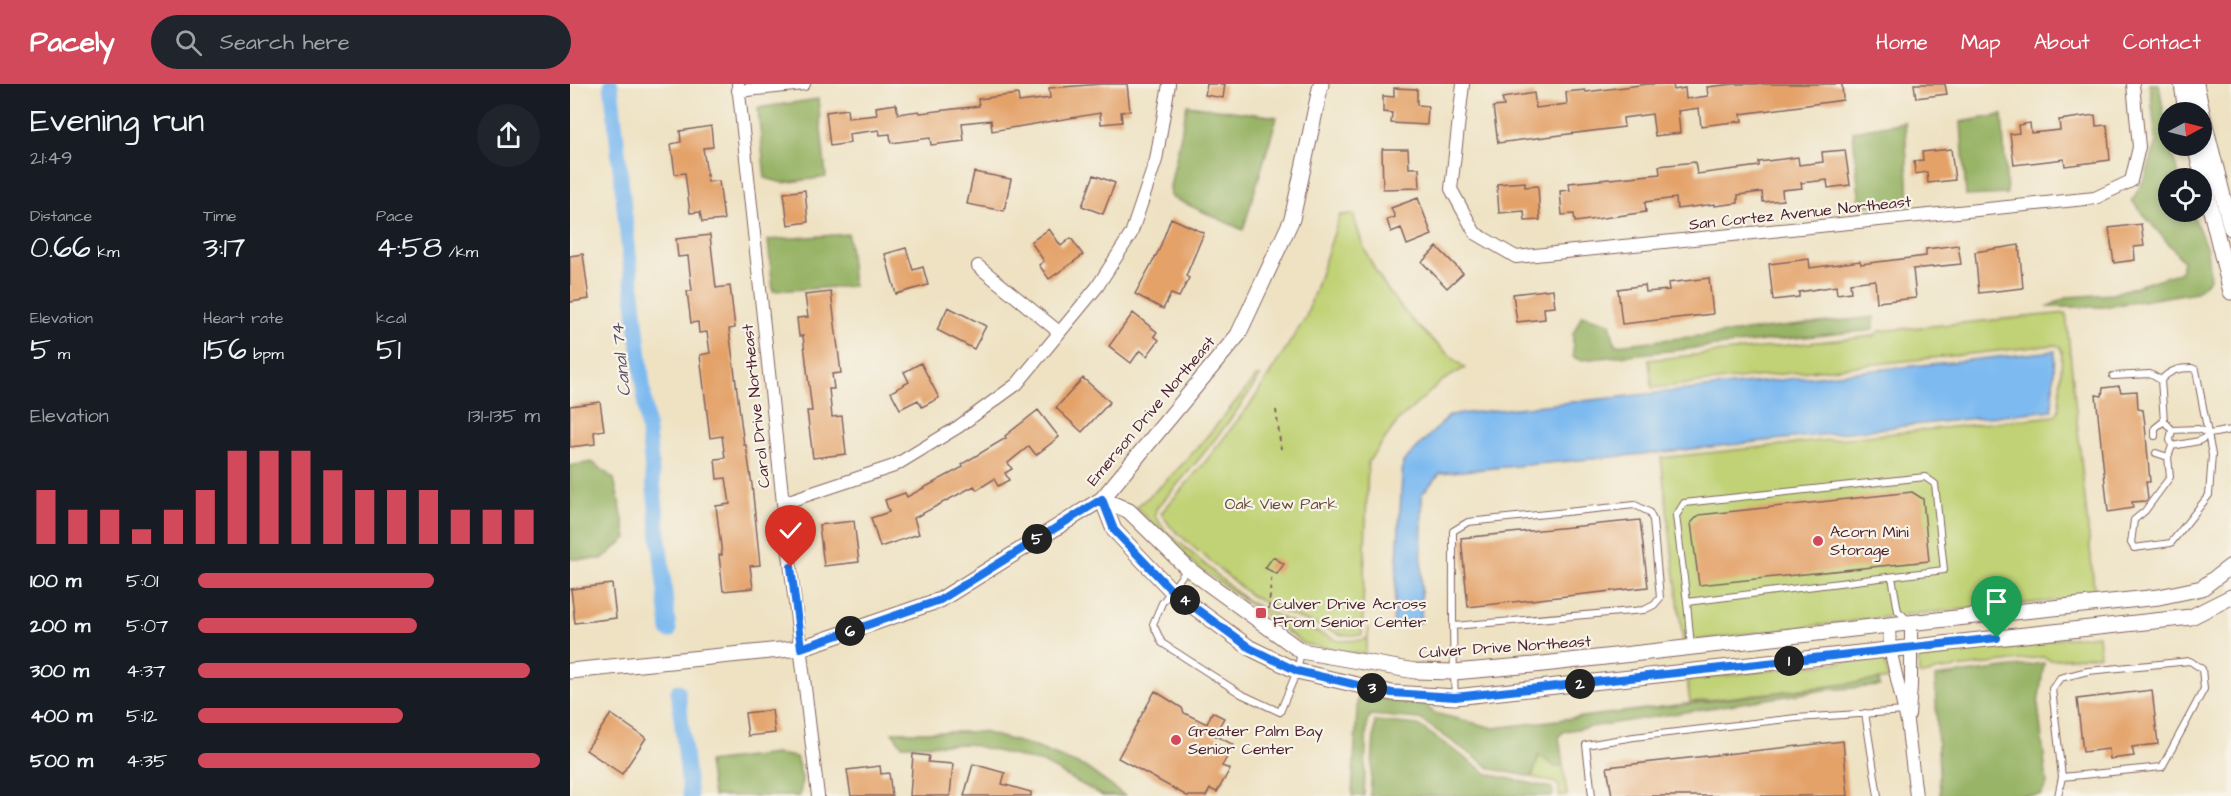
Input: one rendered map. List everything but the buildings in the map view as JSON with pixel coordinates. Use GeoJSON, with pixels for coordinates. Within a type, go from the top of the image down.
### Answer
{"type":"FeatureCollection","features":[{"type":"Feature","properties":{"kind":"street"},"geometry":{"type":"LineString","coordinates":[[738,88],[804,84]]}},
{"type":"Feature","properties":{"kind":"street"},"geometry":{"type":"LineString","coordinates":[[783,503],[894,466],[958,427],[1017,384],[1097,287],[1131,234],[1156,160],[1169,84]]}},
{"type":"Feature","properties":{"kind":"street","name":"Emerson Drive Northeast"},"geometry":{"type":"LineString","coordinates":[[570,671],[801,648],[940,600],[1102,499],[1238,335],[1292,219],[1321,84]]}},
{"type":"Feature","properties":{"kind":"street","name":"San Cortez Avenue Northeast"},"geometry":{"type":"LineString","coordinates":[[1463,84],[1451,189],[1475,233],[1516,257],[2095,198],[2131,182],[2139,147],[2133,84]]}},
{"type":"Feature","properties":{"kind":"street"},"geometry":{"type":"LineString","coordinates":[[2182,84],[2185,102]]}},
{"type":"Feature","properties":{"kind":"street"},"geometry":{"type":"LineString","coordinates":[[2196,84],[2200,102]]}},
{"type":"Feature","properties":{"kind":"street","name":"Carol Drive Northeast"},"geometry":{"type":"LineString","coordinates":[[738,88],[783,503],[818,796]]}},
{"type":"Feature","properties":{"kind":"street"},"geometry":{"type":"LineString","coordinates":[[2212,153],[2231,228]]}},
{"type":"Feature","properties":{"kind":"street"},"geometry":{"type":"LineString","coordinates":[[2197,156],[2231,292]]}},
{"type":"Feature","properties":{"kind":"street"},"geometry":{"type":"LineString","coordinates":[[978,266],[1059,332]]}},
{"type":"Feature","properties":{"kind":"street"},"geometry":{"type":"LineString","coordinates":[[1102,499],[1114,530],[1172,591],[1250,648],[1297,671],[1392,693],[1455,697],[2191,617],[2231,597]]}},
{"type":"Feature","properties":{"kind":"street","name":"Culver Drive Northeast"},"geometry":{"type":"LineString","coordinates":[[1102,499],[1129,511],[1187,568],[1301,651],[1415,671],[1454,672],[1545,664],[1911,622],[2159,597],[2202,588],[2231,566]]}},
{"type":"Feature","properties":{"kind":"street"},"geometry":{"type":"LineString","coordinates":[[1907,714],[1911,622]]}},
{"type":"Feature","properties":{"kind":"street"},"geometry":{"type":"LineString","coordinates":[[1889,625],[1890,649],[1907,714],[1916,796]]}},
{"type":"Feature","properties":{"kind":"lane"},"geometry":{"type":"LineString","coordinates":[[2161,380],[2177,369],[2196,370],[2210,434],[2212,455],[2209,495],[2171,543],[2134,548],[2131,543],[2134,520],[2145,511],[2170,477],[2168,457],[2172,446],[2170,440],[2172,430]]}},
{"type":"Feature","properties":{"kind":"lane"},"geometry":{"type":"LineString","coordinates":[[2113,376],[2150,374],[2161,380]]}},
{"type":"Feature","properties":{"kind":"lane"},"geometry":{"type":"LineString","coordinates":[[2161,380],[2164,421],[2172,430]]}},
{"type":"Feature","properties":{"kind":"lane"},"geometry":{"type":"LineString","coordinates":[[2155,436],[2156,428],[2164,421]]}},
{"type":"Feature","properties":{"kind":"lane"},"geometry":{"type":"LineString","coordinates":[[2172,430],[2198,429],[2210,434]]}},
{"type":"Feature","properties":{"kind":"lane"},"geometry":{"type":"LineString","coordinates":[[2172,446],[2199,441],[2210,434],[2231,430]]}},
{"type":"Feature","properties":{"kind":"lane"},"geometry":{"type":"LineString","coordinates":[[2156,453],[2168,457]]}},
{"type":"Feature","properties":{"kind":"lane"},"geometry":{"type":"LineString","coordinates":[[1687,602],[1944,570],[1935,484],[1925,477],[1684,503],[1676,516],[1691,648]]}},
{"type":"Feature","properties":{"kind":"lane"},"geometry":{"type":"LineString","coordinates":[[1453,626],[1644,610],[1654,605],[1660,598],[1653,520],[1648,512],[1635,505],[1468,522],[1453,531],[1453,626],[1455,697]]}},
{"type":"Feature","properties":{"kind":"lane"},"geometry":{"type":"LineString","coordinates":[[1187,568],[1162,603],[1153,624],[1162,643],[1231,688],[1280,712],[1297,671],[1301,651]]}},
{"type":"Feature","properties":{"kind":"lane"},"geometry":{"type":"LineString","coordinates":[[1892,577],[1898,611],[1911,622]]}},
{"type":"Feature","properties":{"kind":"lane"},"geometry":{"type":"LineString","coordinates":[[1889,625],[1898,611]]}},
{"type":"Feature","properties":{"kind":"lane"},"geometry":{"type":"LineString","coordinates":[[2058,796],[2062,777],[2052,689],[2060,678],[2088,671],[2190,661],[2202,669],[2204,689],[2162,767],[2062,777]]}},
{"type":"Feature","properties":{"kind":"lane"},"geometry":{"type":"LineString","coordinates":[[1592,796],[1586,745],[1634,737],[1796,718],[1865,713],[1907,714]]}},
{"type":"Feature","properties":{"kind":"lane"},"geometry":{"type":"LineString","coordinates":[[1865,713],[1878,796]]}},
{"type":"Feature","properties":{"kind":"path"},"geometry":{"type":"LineString","coordinates":[[1275,410],[1281,449]]}},
{"type":"Feature","properties":{"kind":"path"},"geometry":{"type":"LineString","coordinates":[[1269,609],[1271,580],[1274,572]]}},
{"type":"Feature","properties":{"kind":"green space"},"geometry":{"type":"Polygon","coordinates":[[[2150,84],[2159,84],[2162,102],[2158,102],[2158,156],[2172,156],[2177,168],[2158,168],[2158,222],[2196,222],[2207,250],[2210,279],[2196,292],[2105,307],[2047,307],[2068,297],[2112,294],[2181,272],[2183,261],[2132,201],[2146,176],[2156,144],[2150,84]]]}},
{"type":"Feature","properties":{"kind":"green space"},"geometry":{"type":"Polygon","coordinates":[[[818,99],[826,177],[783,183],[765,178],[758,108],[818,99]]]}},
{"type":"Feature","properties":{"kind":"green space"},"geometry":{"type":"Polygon","coordinates":[[[1187,105],[1277,117],[1243,230],[1171,197],[1170,187],[1187,105]]]}},
{"type":"Feature","properties":{"kind":"green space"},"geometry":{"type":"Polygon","coordinates":[[[2002,115],[2007,194],[1966,196],[1961,122],[2002,115]]]}},
{"type":"Feature","properties":{"kind":"green space"},"geometry":{"type":"Polygon","coordinates":[[[1905,122],[1909,204],[1860,206],[1853,131],[1905,122]]]}},
{"type":"Feature","properties":{"kind":"green space","name":"Oak View Park"},"geometry":{"type":"Polygon","coordinates":[[[1353,214],[1365,250],[1395,301],[1434,342],[1465,368],[1442,381],[1398,421],[1368,462],[1362,635],[1342,635],[1285,613],[1250,595],[1170,526],[1161,513],[1202,466],[1252,402],[1306,317],[1340,215],[1353,214]]]}},
{"type":"Feature","properties":{"kind":"green space"},"geometry":{"type":"Polygon","coordinates":[[[848,234],[853,286],[773,291],[768,240],[848,234]]]}},
{"type":"Feature","properties":{"kind":"green space"},"geometry":{"type":"Polygon","coordinates":[[[2066,313],[2095,597],[1903,615],[1683,642],[1661,458],[2055,416],[2059,410],[2062,351],[2059,346],[2054,345],[1652,388],[1649,360],[1874,336],[1880,331],[2066,313]]]}},
{"type":"Feature","properties":{"kind":"green space"},"geometry":{"type":"Polygon","coordinates":[[[1582,315],[1610,323],[1615,345],[1875,317],[1873,330],[1580,360],[1573,357],[1573,334],[1582,315]]]}},
{"type":"Feature","properties":{"kind":"green space"},"geometry":{"type":"Polygon","coordinates":[[[1260,376],[1224,428],[1156,509],[1155,516],[1165,530],[1246,600],[1282,618],[1339,641],[1364,640],[1368,637],[1365,655],[1304,644],[1193,563],[1136,507],[1169,478],[1256,377],[1260,376]]]}},
{"type":"Feature","properties":{"kind":"green space"},"geometry":{"type":"Polygon","coordinates":[[[592,462],[614,479],[627,538],[602,559],[570,559],[570,466],[592,462]]]}},
{"type":"Feature","properties":{"kind":"green space"},"geometry":{"type":"Polygon","coordinates":[[[2098,635],[2100,655],[2051,660],[2043,657],[1934,671],[1919,675],[1918,653],[2098,635]]]}},
{"type":"Feature","properties":{"kind":"green space"},"geometry":{"type":"Polygon","coordinates":[[[1884,657],[1889,679],[1690,702],[1687,680],[1884,657]]]}},
{"type":"Feature","properties":{"kind":"green space"},"geometry":{"type":"Polygon","coordinates":[[[2044,663],[2038,704],[2047,783],[2041,795],[1940,796],[1935,677],[2044,663]]]}},
{"type":"Feature","properties":{"kind":"green space"},"geometry":{"type":"Polygon","coordinates":[[[1879,680],[1880,686],[1824,690],[1565,731],[1559,736],[1563,765],[1555,767],[1539,755],[1532,777],[1492,769],[1420,719],[1371,715],[1367,721],[1364,796],[1352,796],[1358,693],[1390,700],[1422,702],[1434,713],[1494,728],[1879,680]]]}},
{"type":"Feature","properties":{"kind":"green space"},"geometry":{"type":"Polygon","coordinates":[[[1375,721],[1418,725],[1488,774],[1552,788],[1553,796],[1370,796],[1375,721]]]}},
{"type":"Feature","properties":{"kind":"green space"},"geometry":{"type":"Polygon","coordinates":[[[892,732],[982,732],[1030,745],[1085,767],[1125,796],[1103,796],[1043,763],[968,744],[902,745],[892,732]]]}},
{"type":"Feature","properties":{"kind":"green space"},"geometry":{"type":"Polygon","coordinates":[[[776,754],[796,757],[802,778],[800,796],[713,796],[708,762],[776,754]]]}},
{"type":"Feature","properties":{"kind":"green space"},"geometry":{"type":"Polygon","coordinates":[[[1539,755],[1555,767],[1563,765],[1567,796],[1559,796],[1559,786],[1556,783],[1532,777],[1539,755]]]}},
{"type":"Feature","properties":{"kind":"water"},"geometry":{"type":"Polygon","coordinates":[[[2055,351],[2052,410],[1655,453],[1440,473],[1422,494],[1421,622],[1393,626],[1403,462],[1450,415],[2055,351]]]}},
{"type":"Feature","properties":{"kind":"waterway","name":"Canal 74"},"geometry":{"type":"LineString","coordinates":[[611,84],[669,631]]}},
{"type":"Feature","properties":{"kind":"waterway","name":"Canal 74"},"geometry":{"type":"LineString","coordinates":[[678,691],[690,796]]}},
{"type":"Feature","properties":{"kind":"place","name":"Acorn Mini Storage"},"geometry":{"type":"Point","coordinates":[1818,541]}},
{"type":"Feature","properties":{"kind":"place","name":"Culver Drive Across From Senior Center"},"geometry":{"type":"Point","coordinates":[1261,613]}},
{"type":"Feature","properties":{"kind":"place","name":"Greater Palm Bay Senior Center"},"geometry":{"type":"Point","coordinates":[1176,740]}},
{"type":"Feature","properties":{"kind":"route"},"geometry":{"type":"LineString","coordinates":[[791,567],[801,648],[940,600],[1102,499],[1114,530],[1172,591],[1250,648],[1297,671],[1392,693],[1455,697],[1997,638]]}}]}
